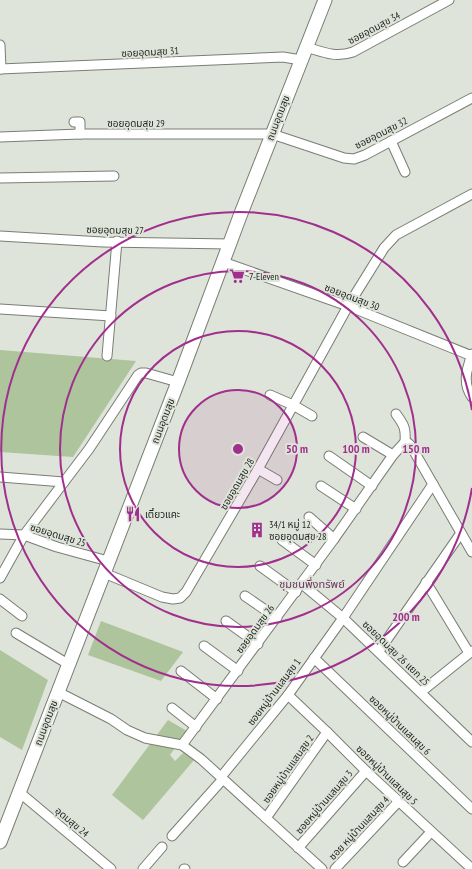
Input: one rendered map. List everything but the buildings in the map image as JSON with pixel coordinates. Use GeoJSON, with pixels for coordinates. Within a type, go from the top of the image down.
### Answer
{"type":"FeatureCollection","features":[{"type":"Feature","properties":{"kind":"main road","name":"ถนนอุดมสุข"},"geometry":{"type":"LineString","coordinates":[[0,842],[325,0]]}},
{"type":"Feature","properties":{"kind":"street","name":"ซอยอุดมสุข 34"},"geometry":{"type":"LineString","coordinates":[[306,47],[343,56],[449,0]]}},
{"type":"Feature","properties":{"kind":"street"},"geometry":{"type":"LineString","coordinates":[[0,45],[1,69]]}},
{"type":"Feature","properties":{"kind":"street","name":"ซอยอุดมสุข 31"},"geometry":{"type":"LineString","coordinates":[[1,69],[276,58],[301,60]]}},
{"type":"Feature","properties":{"kind":"street","name":"ซอยอุดมสุข 32"},"geometry":{"type":"LineString","coordinates":[[272,134],[344,158],[354,159],[365,155],[472,98]]}},
{"type":"Feature","properties":{"kind":"street"},"geometry":{"type":"LineString","coordinates":[[74,122],[80,122],[80,134]]}},
{"type":"Feature","properties":{"kind":"street","name":"ซอยอุดมสุข 29"},"geometry":{"type":"LineString","coordinates":[[0,137],[80,134],[272,134]]}},
{"type":"Feature","properties":{"kind":"street"},"geometry":{"type":"LineString","coordinates":[[391,140],[405,172]]}},
{"type":"Feature","properties":{"kind":"street"},"geometry":{"type":"LineString","coordinates":[[0,178],[114,176]]}},
{"type":"Feature","properties":{"kind":"street","name":"ซอยอุดมสุข 28"},"geometry":{"type":"LineString","coordinates":[[106,567],[162,597],[173,599],[180,598],[186,592],[258,469],[348,306],[384,248],[396,235],[472,194]]}},
{"type":"Feature","properties":{"kind":"street","name":"ซอยอุดมสุข 27"},"geometry":{"type":"LineString","coordinates":[[0,236],[103,242],[117,241],[230,244]]}},
{"type":"Feature","properties":{"kind":"street"},"geometry":{"type":"LineString","coordinates":[[107,356],[117,241]]}},
{"type":"Feature","properties":{"kind":"street","name":"ซอยอุดมสุข 30"},"geometry":{"type":"LineString","coordinates":[[223,262],[348,306],[472,355]]}},
{"type":"Feature","properties":{"kind":"street"},"geometry":{"type":"LineString","coordinates":[[0,309],[111,316]]}},
{"type":"Feature","properties":{"kind":"street"},"geometry":{"type":"LineString","coordinates":[[472,355],[466,378],[468,392],[472,397]]}},
{"type":"Feature","properties":{"kind":"street"},"geometry":{"type":"LineString","coordinates":[[0,578],[24,535],[89,449],[138,375],[141,373],[146,373],[178,382]]}},
{"type":"Feature","properties":{"kind":"street"},"geometry":{"type":"LineString","coordinates":[[270,395],[293,405],[312,416]]}},
{"type":"Feature","properties":{"kind":"street"},"geometry":{"type":"LineString","coordinates":[[396,414],[404,424],[406,432],[403,444],[408,443],[411,446],[472,552]]}},
{"type":"Feature","properties":{"kind":"street"},"geometry":{"type":"LineString","coordinates":[[364,437],[393,455]]}},
{"type":"Feature","properties":{"kind":"street","name":"ซอยอุดมสุข 26"},"geometry":{"type":"LineString","coordinates":[[182,745],[316,565],[393,455],[403,444]]}},
{"type":"Feature","properties":{"kind":"street"},"geometry":{"type":"LineString","coordinates":[[329,456],[372,486]]}},
{"type":"Feature","properties":{"kind":"street"},"geometry":{"type":"LineString","coordinates":[[258,469],[277,480]]}},
{"type":"Feature","properties":{"kind":"street"},"geometry":{"type":"LineString","coordinates":[[0,477],[64,482]]}},
{"type":"Feature","properties":{"kind":"street","name":"ซอยหมู่บ้านแสนสุข 1"},"geometry":{"type":"LineString","coordinates":[[172,836],[222,778],[288,695],[343,618],[433,484]]}},
{"type":"Feature","properties":{"kind":"street"},"geometry":{"type":"LineString","coordinates":[[321,486],[356,509]]}},
{"type":"Feature","properties":{"kind":"street"},"geometry":{"type":"LineString","coordinates":[[309,517],[334,539]]}},
{"type":"Feature","properties":{"kind":"street"},"geometry":{"type":"LineString","coordinates":[[379,651],[461,533]]}},
{"type":"Feature","properties":{"kind":"street","name":"ซอยอุดมสุข 25"},"geometry":{"type":"LineString","coordinates":[[0,534],[24,535],[106,567]]}},
{"type":"Feature","properties":{"kind":"street"},"geometry":{"type":"LineString","coordinates":[[282,540],[316,565]]}},
{"type":"Feature","properties":{"kind":"street"},"geometry":{"type":"LineString","coordinates":[[260,566],[296,592]]}},
{"type":"Feature","properties":{"kind":"street"},"geometry":{"type":"LineString","coordinates":[[421,692],[471,652],[426,582]]}},
{"type":"Feature","properties":{"kind":"street","name":"ซอยอุดมสุข 26 แยก 25"},"geometry":{"type":"LineString","coordinates":[[302,584],[343,618],[470,736]]}},
{"type":"Feature","properties":{"kind":"street"},"geometry":{"type":"LineString","coordinates":[[245,596],[277,618]]}},
{"type":"Feature","properties":{"kind":"street"},"geometry":{"type":"LineString","coordinates":[[0,599],[22,616]]}},
{"type":"Feature","properties":{"kind":"street"},"geometry":{"type":"LineString","coordinates":[[226,621],[258,644]]}},
{"type":"Feature","properties":{"kind":"street"},"geometry":{"type":"LineString","coordinates":[[16,633],[68,664]]}},
{"type":"Feature","properties":{"kind":"street"},"geometry":{"type":"LineString","coordinates":[[204,646],[238,671]]}},
{"type":"Feature","properties":{"kind":"street","name":"ซอยหมู่บ้านแสนสุข 6"},"geometry":{"type":"LineString","coordinates":[[314,658],[472,808]]}},
{"type":"Feature","properties":{"kind":"street"},"geometry":{"type":"LineString","coordinates":[[181,671],[217,699]]}},
{"type":"Feature","properties":{"kind":"street"},"geometry":{"type":"LineString","coordinates":[[58,692],[111,719],[127,730],[145,738],[182,745],[201,759],[322,869]]}},
{"type":"Feature","properties":{"kind":"street","name":"ซอยหมู่บ้านแสนสุข 5"},"geometry":{"type":"LineString","coordinates":[[288,695],[366,771],[472,869]]}},
{"type":"Feature","properties":{"kind":"street"},"geometry":{"type":"LineString","coordinates":[[172,708],[196,727]]}},
{"type":"Feature","properties":{"kind":"street","name":"ซอยหมู่บ้านแสนสุข 2"},"geometry":{"type":"LineString","coordinates":[[266,818],[327,732]]}},
{"type":"Feature","properties":{"kind":"street","name":"ซอยหมู่บ้านแสนสุข 3"},"geometry":{"type":"LineString","coordinates":[[298,848],[366,771]]}},
{"type":"Feature","properties":{"kind":"street","name":"อุดมสุข 24"},"geometry":{"type":"LineString","coordinates":[[19,792],[111,869]]}},
{"type":"Feature","properties":{"kind":"street","name":"ซอย หมู่บ้านแสนสุข 4"},"geometry":{"type":"LineString","coordinates":[[335,869],[399,801]]}},
{"type":"Feature","properties":{"kind":"street"},"geometry":{"type":"LineString","coordinates":[[403,862],[431,832]]}},
{"type":"Feature","properties":{"kind":"street"},"geometry":{"type":"LineString","coordinates":[[143,869],[162,847]]}},
{"type":"Feature","properties":{"kind":"green space"},"geometry":{"type":"Polygon","coordinates":[[[0,350],[136,361],[73,457],[0,452],[0,350]]]}},
{"type":"Feature","properties":{"kind":"green space"},"geometry":{"type":"Polygon","coordinates":[[[101,621],[183,652],[161,681],[88,655],[101,621]]]}},
{"type":"Feature","properties":{"kind":"green space"},"geometry":{"type":"Polygon","coordinates":[[[0,650],[48,680],[22,750],[0,737],[0,650]]]}},
{"type":"Feature","properties":{"kind":"green space"},"geometry":{"type":"Polygon","coordinates":[[[168,720],[187,731],[170,755],[175,761],[183,753],[194,760],[143,820],[112,795],[168,720]]]}},
{"type":"Feature","properties":{"kind":"place","name":"7-Eleven"},"geometry":{"type":"Point","coordinates":[237,276]}},
{"type":"Feature","properties":{"kind":"place","name":"เตี๋ยวแคะ"},"geometry":{"type":"Point","coordinates":[133,514]}},
{"type":"Feature","properties":{"kind":"place","name":"34/1 หมู่ 12 ซอยอุดมสุข 28"},"geometry":{"type":"Point","coordinates":[257,530]}},
{"type":"Feature","properties":{"kind":"district","name":"ชุมชนพึ่งทรัพย์"},"geometry":{"type":"Point","coordinates":[312,584]}}]}
